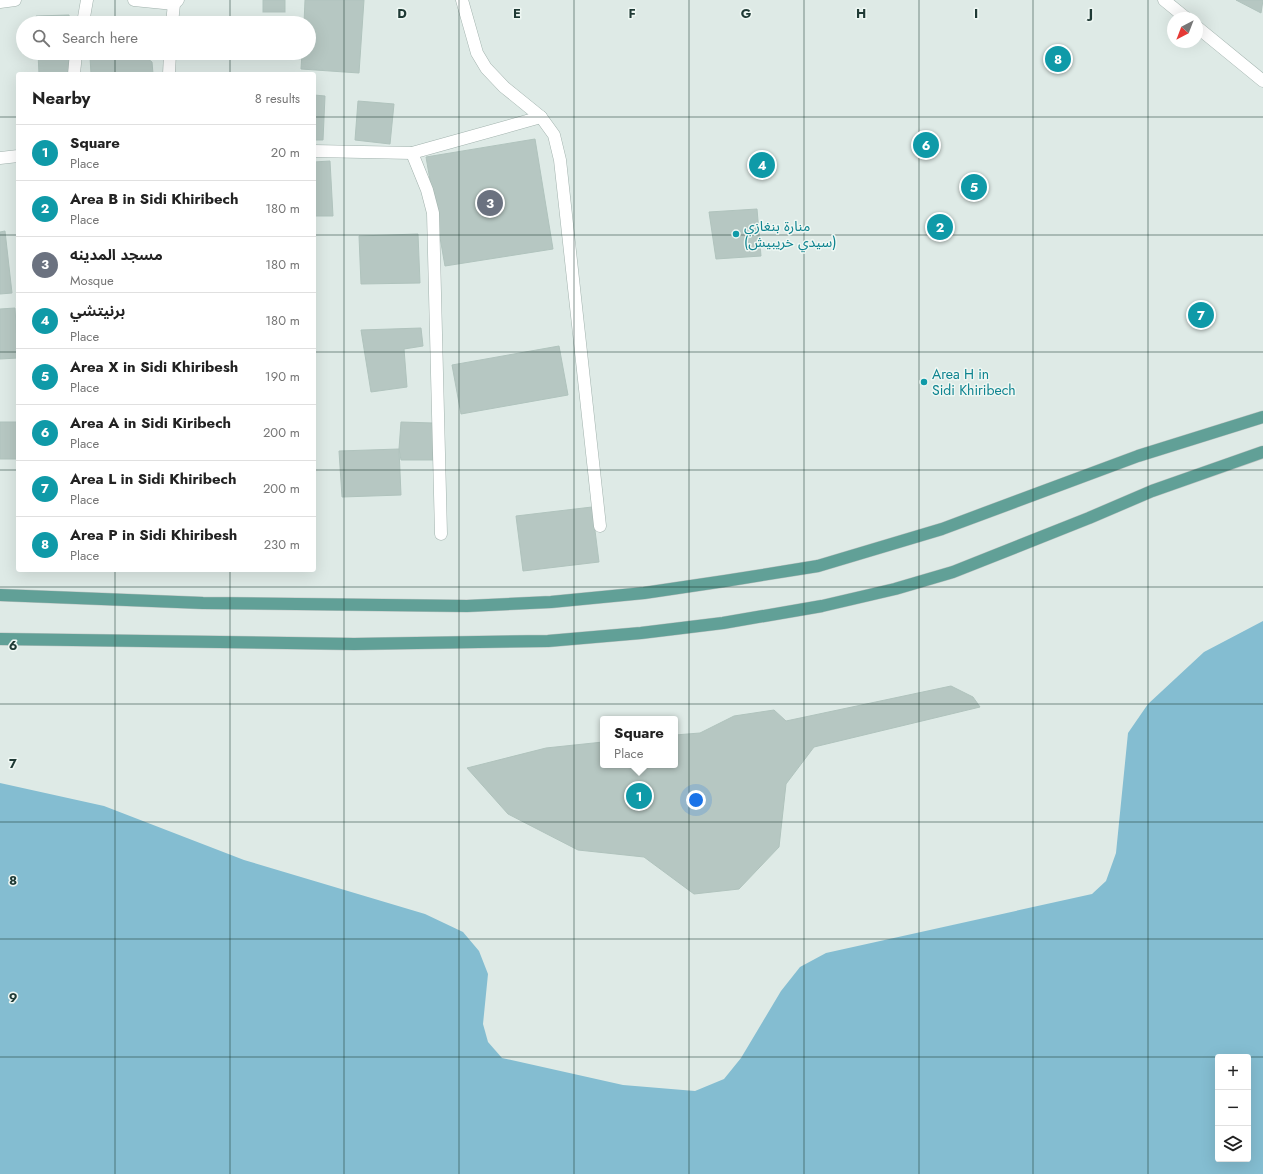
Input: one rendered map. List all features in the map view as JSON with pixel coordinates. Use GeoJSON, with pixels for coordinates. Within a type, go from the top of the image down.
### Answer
{"type":"FeatureCollection","features":[{"type":"Feature","properties":{"kind":"main road"},"geometry":{"type":"LineString","coordinates":[[0,595],[203,603],[467,606],[551,602],[644,593],[818,566],[942,529],[1138,456],[1263,417]]}},
{"type":"Feature","properties":{"kind":"main road"},"geometry":{"type":"LineString","coordinates":[[0,639],[354,644],[540,641],[641,633],[723,623],[822,606],[895,589],[953,572],[1089,518],[1152,491],[1263,452]]}},
{"type":"Feature","properties":{"kind":"street"},"geometry":{"type":"LineString","coordinates":[[0,2],[16,0]]}},
{"type":"Feature","properties":{"kind":"street"},"geometry":{"type":"LineString","coordinates":[[84,16],[87,0]]}},
{"type":"Feature","properties":{"kind":"street"},"geometry":{"type":"LineString","coordinates":[[134,0],[176,2],[173,16]]}},
{"type":"Feature","properties":{"kind":"street"},"geometry":{"type":"LineString","coordinates":[[462,0],[478,53],[486,68],[504,87],[541,117],[554,135],[560,160],[600,526]]}},
{"type":"Feature","properties":{"kind":"street"},"geometry":{"type":"LineString","coordinates":[[1164,0],[1179,12]]}},
{"type":"Feature","properties":{"kind":"street"},"geometry":{"type":"LineString","coordinates":[[1203,32],[1263,80]]}},
{"type":"Feature","properties":{"kind":"street"},"geometry":{"type":"LineString","coordinates":[[74,72],[75,60]]}},
{"type":"Feature","properties":{"kind":"street"},"geometry":{"type":"LineString","coordinates":[[169,72],[170,60]]}},
{"type":"Feature","properties":{"kind":"street"},"geometry":{"type":"LineString","coordinates":[[316,151],[412,152],[541,117]]}},
{"type":"Feature","properties":{"kind":"street"},"geometry":{"type":"LineString","coordinates":[[412,152],[427,190],[432,213],[441,534]]}},
{"type":"Feature","properties":{"kind":"street"},"geometry":{"type":"LineString","coordinates":[[0,158],[16,156]]}},
{"type":"Feature","properties":{"kind":"water"},"geometry":{"type":"Polygon","coordinates":[[[1263,621],[1263,1174],[0,1174],[0,783],[104,806],[244,860],[425,914],[463,932],[479,951],[488,974],[483,1024],[488,1042],[502,1058],[623,1085],[695,1091],[724,1079],[741,1058],[781,991],[800,967],[826,953],[1092,894],[1106,881],[1116,853],[1128,733],[1148,704],[1204,652],[1263,621]]]}},
{"type":"Feature","properties":{"kind":"building"},"geometry":{"type":"Polygon","coordinates":[[[263,0],[285,0],[285,12],[263,12],[263,0]]]}},
{"type":"Feature","properties":{"kind":"building"},"geometry":{"type":"Polygon","coordinates":[[[305,0],[364,0],[359,73],[301,69],[302,60],[316,60],[316,16],[304,16],[305,0]]]}},
{"type":"Feature","properties":{"kind":"building"},"geometry":{"type":"Polygon","coordinates":[[[1236,0],[1263,0],[1261,13],[1236,0]]]}},
{"type":"Feature","properties":{"kind":"building"},"geometry":{"type":"Polygon","coordinates":[[[69,15],[69,16],[36,16],[69,15]]]}},
{"type":"Feature","properties":{"kind":"building"},"geometry":{"type":"Polygon","coordinates":[[[38,60],[71,60],[72,72],[39,72],[38,60]]]}},
{"type":"Feature","properties":{"kind":"building"},"geometry":{"type":"Polygon","coordinates":[[[90,60],[149,60],[152,62],[153,72],[91,72],[90,60]]]}},
{"type":"Feature","properties":{"kind":"building"},"geometry":{"type":"Polygon","coordinates":[[[316,95],[325,96],[323,140],[316,140],[316,95]]]}},
{"type":"Feature","properties":{"kind":"building"},"geometry":{"type":"Polygon","coordinates":[[[358,101],[394,104],[390,144],[355,140],[358,101]]]}},
{"type":"Feature","properties":{"kind":"building"},"geometry":{"type":"Polygon","coordinates":[[[535,139],[553,249],[445,266],[426,157],[535,139]]]}},
{"type":"Feature","properties":{"kind":"building"},"geometry":{"type":"Polygon","coordinates":[[[330,161],[333,216],[316,216],[316,162],[330,161]]]}},
{"type":"Feature","properties":{"kind":"building","name":"منارة بنغازي (سيدي خريبيش)"},"geometry":{"type":"Polygon","coordinates":[[[757,209],[761,256],[716,259],[709,212],[757,209]]]}},
{"type":"Feature","properties":{"kind":"building"},"geometry":{"type":"Polygon","coordinates":[[[5,231],[12,293],[0,294],[0,232],[5,231]]]}},
{"type":"Feature","properties":{"kind":"building"},"geometry":{"type":"Polygon","coordinates":[[[418,234],[420,283],[361,284],[359,236],[418,234]]]}},
{"type":"Feature","properties":{"kind":"building"},"geometry":{"type":"Polygon","coordinates":[[[15,308],[16,358],[0,359],[0,309],[15,308]]]}},
{"type":"Feature","properties":{"kind":"building"},"geometry":{"type":"Polygon","coordinates":[[[421,328],[423,346],[404,349],[407,387],[371,392],[361,330],[421,328]]]}},
{"type":"Feature","properties":{"kind":"building"},"geometry":{"type":"Polygon","coordinates":[[[559,346],[568,395],[461,414],[452,365],[559,346]]]}},
{"type":"Feature","properties":{"kind":"building"},"geometry":{"type":"Polygon","coordinates":[[[0,422],[16,422],[16,459],[0,459],[0,422]]]}},
{"type":"Feature","properties":{"kind":"building"},"geometry":{"type":"Polygon","coordinates":[[[401,422],[433,423],[433,460],[401,460],[399,449],[401,422]]]}},
{"type":"Feature","properties":{"kind":"building"},"geometry":{"type":"Polygon","coordinates":[[[399,449],[401,495],[342,497],[339,451],[399,449]]]}},
{"type":"Feature","properties":{"kind":"building"},"geometry":{"type":"Polygon","coordinates":[[[592,507],[599,562],[523,571],[516,516],[592,507]]]}},
{"type":"Feature","properties":{"kind":"building"},"geometry":{"type":"Polygon","coordinates":[[[951,686],[973,697],[980,707],[814,747],[786,784],[779,847],[739,889],[694,894],[644,857],[578,850],[508,814],[467,768],[546,748],[600,742],[600,768],[678,768],[678,735],[700,733],[734,716],[774,710],[786,721],[951,686]]]}},
{"type":"Feature","properties":{"kind":"place","name":"Area P in Sidi Khiribesh"},"geometry":{"type":"Point","coordinates":[1058,59]}},
{"type":"Feature","properties":{"kind":"place","name":"Area A in Sidi Kiribech"},"geometry":{"type":"Point","coordinates":[926,145]}},
{"type":"Feature","properties":{"kind":"place","name":"برنيتشي"},"geometry":{"type":"Point","coordinates":[762,165]}},
{"type":"Feature","properties":{"kind":"place","name":"Area X in Sidi Khiribesh"},"geometry":{"type":"Point","coordinates":[974,187]}},
{"type":"Feature","properties":{"kind":"place","name":"مسجد المدينه"},"geometry":{"type":"Point","coordinates":[490,203]}},
{"type":"Feature","properties":{"kind":"place","name":"Area B in Sidi Khiribech"},"geometry":{"type":"Point","coordinates":[940,227]}},
{"type":"Feature","properties":{"kind":"place","name":"منارة بنغازي (سيدي خريبيش)"},"geometry":{"type":"Point","coordinates":[736,234]}},
{"type":"Feature","properties":{"kind":"place","name":"Area L in Sidi Khiribech"},"geometry":{"type":"Point","coordinates":[1201,315]}},
{"type":"Feature","properties":{"kind":"place","name":"Area H in Sidi Khiribech"},"geometry":{"type":"Point","coordinates":[924,382]}},
{"type":"Feature","properties":{"kind":"place","name":"Square"},"geometry":{"type":"Point","coordinates":[639,796]}}]}
